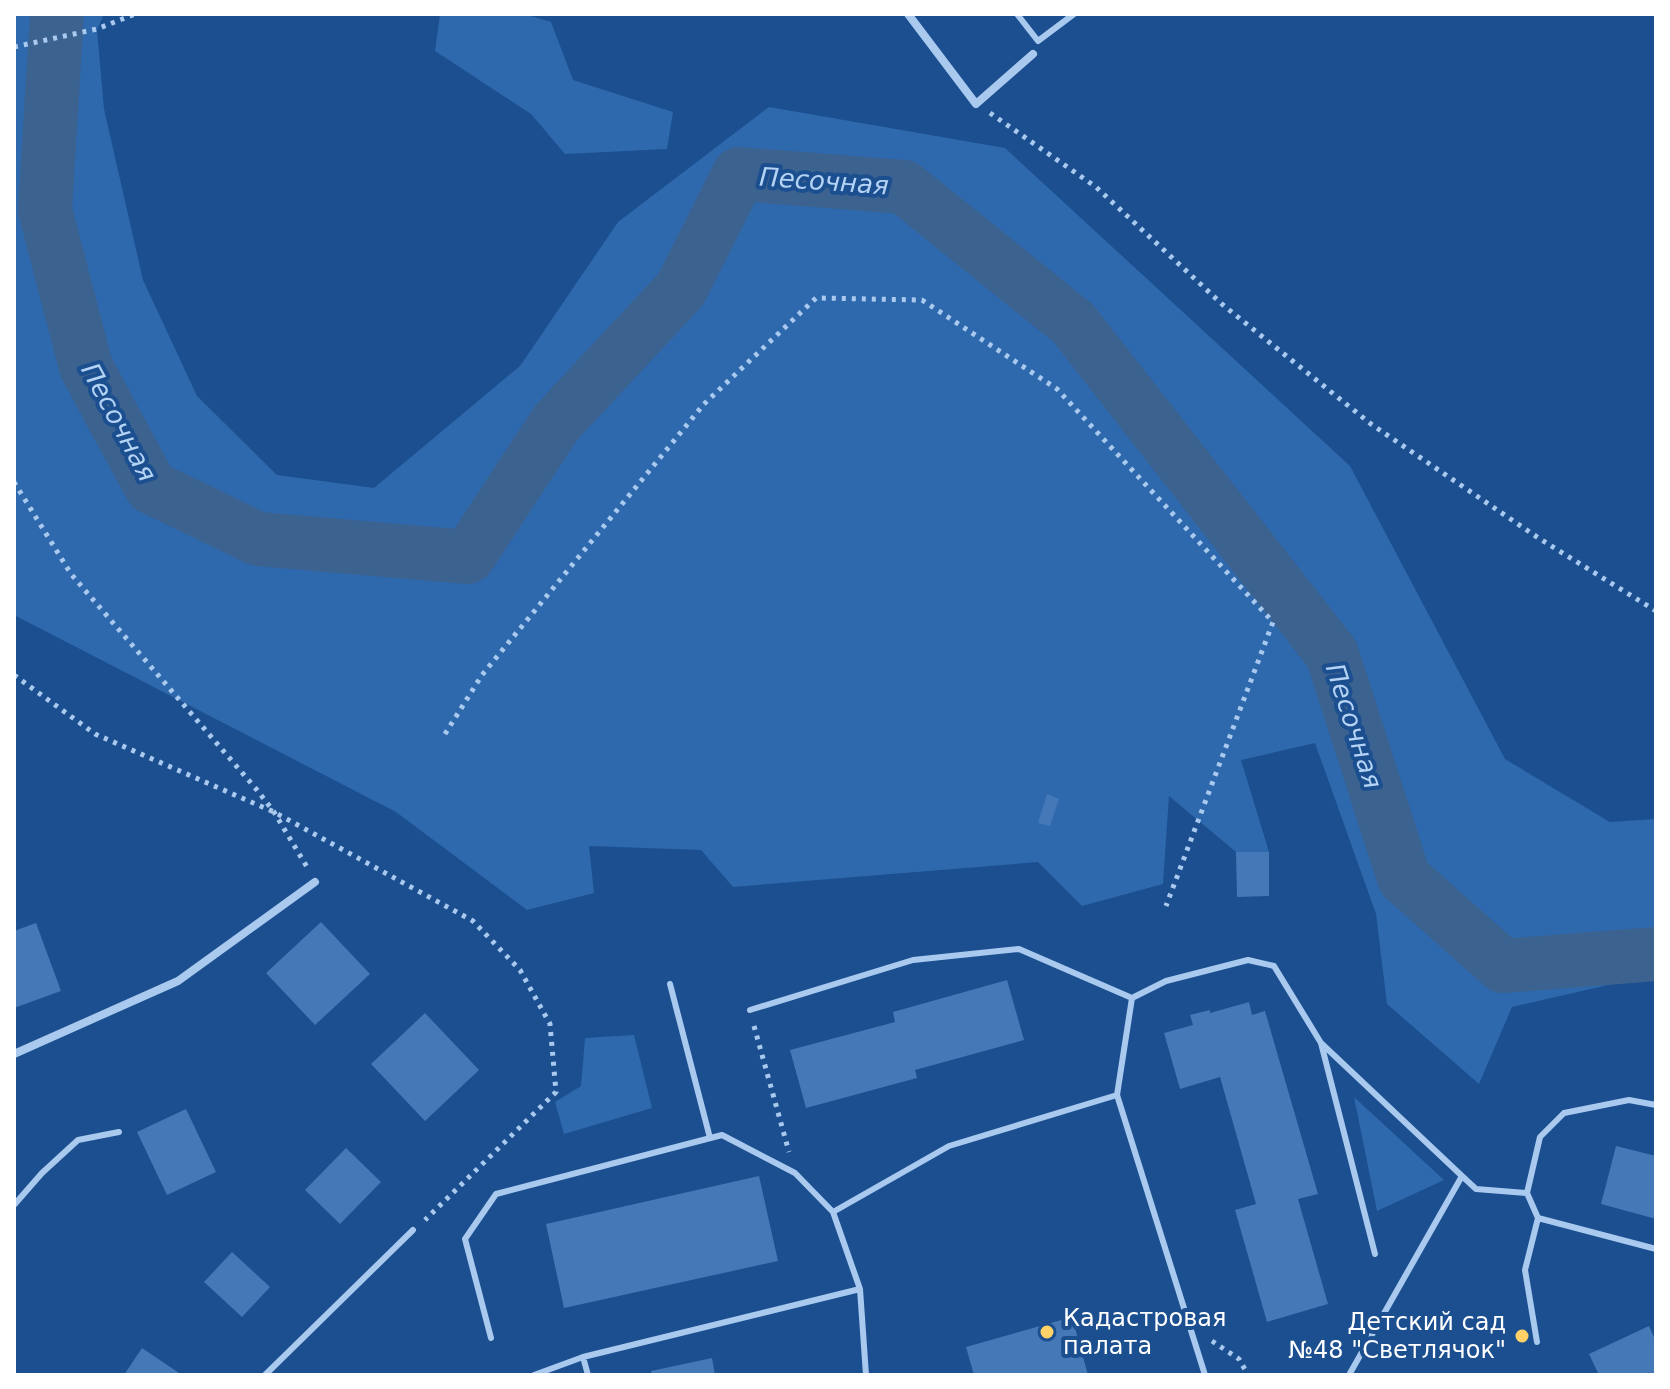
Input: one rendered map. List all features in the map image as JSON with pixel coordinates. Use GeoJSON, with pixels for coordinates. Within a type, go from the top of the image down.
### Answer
{"type":"FeatureCollection","features":[{"type":"Feature","properties":{"kind":"street"},"geometry":{"type":"LineString","coordinates":[[908,14],[976,104],[1033,54]]}},
{"type":"Feature","properties":{"kind":"street"},"geometry":{"type":"LineString","coordinates":[[14,1054],[178,981],[315,882]]}},
{"type":"Feature","properties":{"kind":"lane"},"geometry":{"type":"LineString","coordinates":[[1017,14],[1038,41],[1074,14]]}},
{"type":"Feature","properties":{"kind":"lane"},"geometry":{"type":"LineString","coordinates":[[750,1010],[913,960],[1019,949],[1132,998]]}},
{"type":"Feature","properties":{"kind":"lane"},"geometry":{"type":"LineString","coordinates":[[1132,998],[1166,981],[1248,960],[1274,966],[1321,1043],[1476,1189],[1527,1193]]}},
{"type":"Feature","properties":{"kind":"lane"},"geometry":{"type":"LineString","coordinates":[[670,984],[710,1138]]}},
{"type":"Feature","properties":{"kind":"lane"},"geometry":{"type":"LineString","coordinates":[[1132,998],[1117,1095],[1205,1375]]}},
{"type":"Feature","properties":{"kind":"lane"},"geometry":{"type":"LineString","coordinates":[[1321,1043],[1375,1254]]}},
{"type":"Feature","properties":{"kind":"lane"},"geometry":{"type":"LineString","coordinates":[[833,1212],[949,1146],[1117,1095]]}},
{"type":"Feature","properties":{"kind":"lane"},"geometry":{"type":"LineString","coordinates":[[1537,1342],[1525,1270],[1538,1218],[1527,1193],[1540,1137],[1564,1113],[1629,1100],[1656,1105]]}},
{"type":"Feature","properties":{"kind":"lane"},"geometry":{"type":"LineString","coordinates":[[14,1205],[42,1173],[78,1140],[119,1132]]}},
{"type":"Feature","properties":{"kind":"lane"},"geometry":{"type":"LineString","coordinates":[[491,1338],[465,1239],[496,1194],[722,1135],[795,1173],[833,1212],[860,1289],[866,1375]]}},
{"type":"Feature","properties":{"kind":"lane"},"geometry":{"type":"LineString","coordinates":[[1349,1375],[1462,1176]]}},
{"type":"Feature","properties":{"kind":"lane"},"geometry":{"type":"LineString","coordinates":[[1538,1218],[1656,1249]]}},
{"type":"Feature","properties":{"kind":"lane"},"geometry":{"type":"LineString","coordinates":[[265,1375],[413,1230]]}},
{"type":"Feature","properties":{"kind":"lane"},"geometry":{"type":"LineString","coordinates":[[534,1375],[583,1357],[860,1289]]}},
{"type":"Feature","properties":{"kind":"lane"},"geometry":{"type":"LineString","coordinates":[[583,1357],[588,1375]]}},
{"type":"Feature","properties":{"kind":"path"},"geometry":{"type":"LineString","coordinates":[[14,47],[97,29],[135,14]]}},
{"type":"Feature","properties":{"kind":"path"},"geometry":{"type":"LineString","coordinates":[[976,104],[1096,187],[1223,305],[1371,424],[1540,539],[1656,611]]}},
{"type":"Feature","properties":{"kind":"path"},"geometry":{"type":"LineString","coordinates":[[445,734],[482,675],[704,404],[816,298],[922,300],[1057,389],[1273,622],[1166,906]]}},
{"type":"Feature","properties":{"kind":"path"},"geometry":{"type":"LineString","coordinates":[[14,482],[71,574],[274,812],[315,882]]}},
{"type":"Feature","properties":{"kind":"path"},"geometry":{"type":"LineString","coordinates":[[14,675],[95,734],[274,812],[473,921],[520,970],[550,1024],[556,1092],[413,1230]]}},
{"type":"Feature","properties":{"kind":"path"},"geometry":{"type":"LineString","coordinates":[[750,1010],[795,1173]]}},
{"type":"Feature","properties":{"kind":"path"},"geometry":{"type":"LineString","coordinates":[[1191,1326],[1239,1359],[1248,1375]]}},
{"type":"Feature","properties":{"kind":"shaded area"},"geometry":{"type":"Polygon","coordinates":[[[14,14],[104,14],[97,30],[104,109],[143,280],[197,396],[277,475],[374,488],[520,366],[618,222],[769,107],[1005,148],[1350,466],[1505,759],[1610,822],[1656,819],[1656,974],[1512,1007],[1479,1084],[1387,1004],[1376,914],[1315,743],[1241,760],[1269,852],[1236,852],[1169,796],[1163,884],[1082,906],[1038,862],[733,887],[701,850],[589,846],[594,893],[527,910],[396,812],[14,615],[14,14]]]}},
{"type":"Feature","properties":{"kind":"shaded area"},"geometry":{"type":"Polygon","coordinates":[[[440,14],[524,14],[551,22],[573,80],[673,112],[667,149],[565,154],[531,114],[435,51],[440,14]]]}},
{"type":"Feature","properties":{"kind":"shaded area"},"geometry":{"type":"Polygon","coordinates":[[[634,1035],[652,1108],[564,1134],[555,1102],[581,1086],[585,1038],[634,1035]]]}},
{"type":"Feature","properties":{"kind":"shaded area"},"geometry":{"type":"Polygon","coordinates":[[[1354,1097],[1444,1180],[1377,1211],[1354,1097]]]}},
{"type":"Feature","properties":{"kind":"building"},"geometry":{"type":"Polygon","coordinates":[[[1047,794],[1059,799],[1050,826],[1038,823],[1047,794]]]}},
{"type":"Feature","properties":{"kind":"building"},"geometry":{"type":"Polygon","coordinates":[[[1236,852],[1269,852],[1269,896],[1237,897],[1236,852]]]}},
{"type":"Feature","properties":{"kind":"building"},"geometry":{"type":"Polygon","coordinates":[[[321,922],[370,974],[315,1025],[266,973],[321,922]]]}},
{"type":"Feature","properties":{"kind":"building"},"geometry":{"type":"Polygon","coordinates":[[[36,923],[61,991],[14,1008],[14,931],[36,923]]]}},
{"type":"Feature","properties":{"kind":"building"},"geometry":{"type":"Polygon","coordinates":[[[1007,980],[1024,1040],[915,1070],[917,1078],[806,1108],[790,1050],[895,1022],[893,1012],[1007,980]]]}},
{"type":"Feature","properties":{"kind":"building"},"geometry":{"type":"Polygon","coordinates":[[[1249,1002],[1252,1015],[1265,1011],[1318,1194],[1298,1199],[1328,1304],[1267,1322],[1235,1210],[1256,1204],[1220,1077],[1180,1089],[1164,1033],[1193,1025],[1190,1015],[1249,1002]]]}},
{"type":"Feature","properties":{"kind":"building"},"geometry":{"type":"Polygon","coordinates":[[[425,1013],[479,1070],[425,1121],[371,1064],[425,1013]]]}},
{"type":"Feature","properties":{"kind":"building"},"geometry":{"type":"Polygon","coordinates":[[[186,1109],[216,1172],[167,1195],[137,1132],[186,1109]]]}},
{"type":"Feature","properties":{"kind":"building"},"geometry":{"type":"Polygon","coordinates":[[[1616,1146],[1656,1156],[1656,1219],[1601,1204],[1616,1146]]]}},
{"type":"Feature","properties":{"kind":"building"},"geometry":{"type":"Polygon","coordinates":[[[346,1148],[381,1182],[340,1224],[305,1190],[346,1148]]]}},
{"type":"Feature","properties":{"kind":"building"},"geometry":{"type":"Polygon","coordinates":[[[759,1176],[778,1261],[564,1308],[546,1224],[759,1176]]]}},
{"type":"Feature","properties":{"kind":"building"},"geometry":{"type":"Polygon","coordinates":[[[232,1252],[270,1287],[242,1317],[204,1282],[232,1252]]]}},
{"type":"Feature","properties":{"kind":"building","name":"Кадастровая палата"},"geometry":{"type":"Polygon","coordinates":[[[1072,1317],[1088,1375],[974,1375],[966,1347],[1072,1317]]]}},
{"type":"Feature","properties":{"kind":"building"},"geometry":{"type":"Polygon","coordinates":[[[1649,1326],[1656,1342],[1656,1375],[1599,1375],[1589,1354],[1649,1326]]]}},
{"type":"Feature","properties":{"kind":"building"},"geometry":{"type":"Polygon","coordinates":[[[142,1348],[182,1375],[124,1375],[142,1348]]]}},
{"type":"Feature","properties":{"kind":"building"},"geometry":{"type":"Polygon","coordinates":[[[712,1358],[715,1375],[652,1375],[651,1371],[712,1358]]]}},
{"type":"Feature","properties":{"kind":"waterway","name":"Песочная"},"geometry":{"type":"LineString","coordinates":[[57,14],[45,210],[86,367],[151,487],[258,539],[468,557],[556,423],[681,289],[739,174],[904,187],[1073,323],[1332,654],[1404,878],[1503,966],[1656,954]]}},
{"type":"Feature","properties":{"kind":"place","name":"Кадастровая палата"},"geometry":{"type":"Point","coordinates":[1047,1332]}},
{"type":"Feature","properties":{"kind":"place","name":"Детский сад №48 \"Светлячок\""},"geometry":{"type":"Point","coordinates":[1522,1336]}}]}
